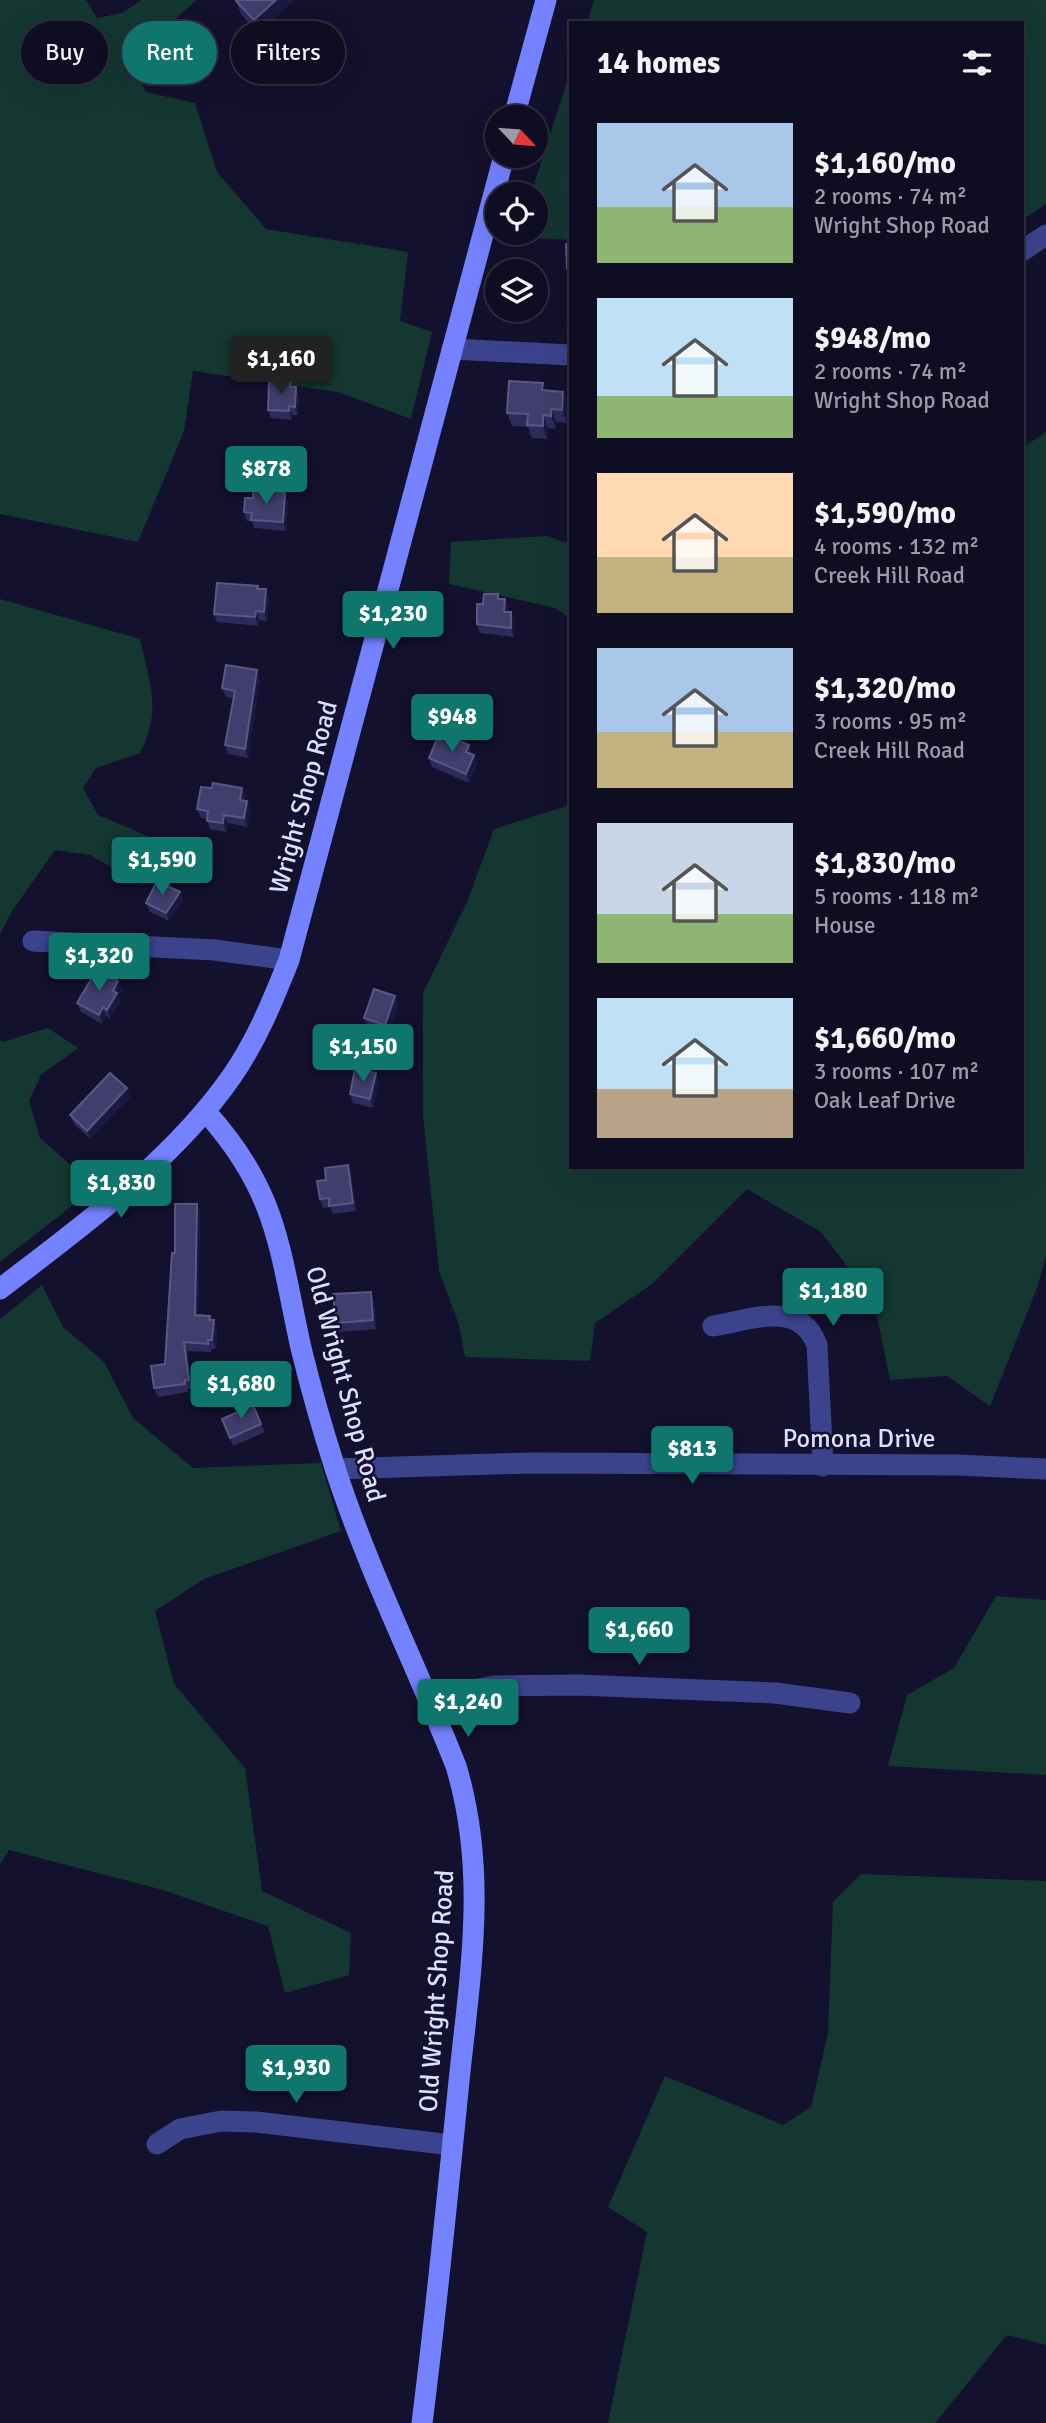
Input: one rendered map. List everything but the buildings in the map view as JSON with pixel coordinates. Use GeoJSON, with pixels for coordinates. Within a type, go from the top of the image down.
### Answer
{"type":"FeatureCollection","features":[{"type":"Feature","properties":{"kind":"street"},"geometry":{"type":"LineString","coordinates":[[517,105],[546,0]]}},
{"type":"Feature","properties":{"kind":"street","name":"Wright Shop Road"},"geometry":{"type":"LineString","coordinates":[[0,1289],[153,1166],[206,1112],[253,1043],[289,960],[501,168]]}},
{"type":"Feature","properties":{"kind":"street"},"geometry":{"type":"LineString","coordinates":[[1024,250],[1046,235]]}},
{"type":"Feature","properties":{"kind":"street"},"geometry":{"type":"LineString","coordinates":[[452,349],[569,355]]}},
{"type":"Feature","properties":{"kind":"street"},"geometry":{"type":"LineString","coordinates":[[33,941],[215,950],[289,960]]}},
{"type":"Feature","properties":{"kind":"street","name":"Old Wright Shop Road"},"geometry":{"type":"LineString","coordinates":[[206,1112],[230,1138],[266,1200],[277,1234],[302,1348],[335,1469],[389,1609],[429,1697],[456,1766],[467,1802],[474,1843],[472,1946],[422,2423]]}},
{"type":"Feature","properties":{"kind":"street"},"geometry":{"type":"LineString","coordinates":[[713,1326],[783,1315],[800,1319],[811,1330],[817,1345],[823,1466]]}},
{"type":"Feature","properties":{"kind":"street","name":"Pomona Drive"},"geometry":{"type":"LineString","coordinates":[[335,1469],[529,1463],[957,1465],[1046,1469]]}},
{"type":"Feature","properties":{"kind":"street"},"geometry":{"type":"LineString","coordinates":[[429,1697],[495,1686],[579,1685],[775,1693],[850,1703]]}},
{"type":"Feature","properties":{"kind":"street"},"geometry":{"type":"LineString","coordinates":[[157,2144],[180,2129],[221,2121],[256,2122],[453,2145]]}},
{"type":"Feature","properties":{"kind":"green space"},"geometry":{"type":"Polygon","coordinates":[[[0,0],[86,0],[97,18],[122,13],[142,0],[197,0],[173,21],[122,21],[122,84],[142,84],[146,92],[195,103],[217,172],[266,229],[408,252],[400,321],[432,332],[411,419],[338,392],[193,371],[184,431],[138,542],[0,514],[0,0]]]}},
{"type":"Feature","properties":{"kind":"green space"},"geometry":{"type":"Polygon","coordinates":[[[594,0],[1046,0],[1046,204],[1024,219],[1024,21],[588,21],[594,0]]]}},
{"type":"Feature","properties":{"kind":"green space"},"geometry":{"type":"Polygon","coordinates":[[[569,75],[569,240],[548,239],[548,182],[535,182],[539,168],[548,168],[548,141],[569,75]]]}},
{"type":"Feature","properties":{"kind":"green space"},"geometry":{"type":"Polygon","coordinates":[[[1046,432],[1046,1256],[1037,1288],[990,1406],[947,1376],[890,1380],[874,1301],[821,1232],[747,1189],[652,1284],[595,1323],[590,1361],[465,1357],[459,1325],[439,1271],[423,1115],[423,993],[467,902],[494,829],[569,805],[569,1169],[1024,1169],[1024,447],[1046,432]]]}},
{"type":"Feature","properties":{"kind":"green space"},"geometry":{"type":"Polygon","coordinates":[[[547,536],[569,544],[569,617],[555,608],[449,584],[451,542],[547,536]]]}},
{"type":"Feature","properties":{"kind":"green space"},"geometry":{"type":"Polygon","coordinates":[[[0,599],[140,639],[152,697],[151,723],[147,738],[140,753],[96,768],[83,788],[98,815],[171,846],[142,885],[90,855],[55,850],[12,911],[0,934],[0,599]]]}},
{"type":"Feature","properties":{"kind":"green space"},"geometry":{"type":"Polygon","coordinates":[[[48,1028],[78,1048],[41,1075],[29,1101],[40,1138],[96,1187],[0,1262],[0,1040],[2,1042],[48,1028]]]}},
{"type":"Feature","properties":{"kind":"green space"},"geometry":{"type":"Polygon","coordinates":[[[42,1285],[63,1327],[104,1362],[133,1418],[193,1468],[321,1463],[341,1531],[204,1579],[155,1611],[174,1684],[245,1768],[262,1891],[351,1933],[349,1975],[285,1993],[268,1926],[163,1890],[9,1850],[0,1865],[0,1319],[42,1285]]]}},
{"type":"Feature","properties":{"kind":"green space"},"geometry":{"type":"Polygon","coordinates":[[[996,1596],[1046,1600],[1046,1775],[888,1766],[907,1695],[954,1668],[996,1596]]]}},
{"type":"Feature","properties":{"kind":"green space"},"geometry":{"type":"Polygon","coordinates":[[[861,1874],[1046,1881],[1046,2345],[1007,2335],[935,2423],[608,2423],[647,2232],[608,2207],[665,2076],[783,2125],[811,2107],[828,2033],[833,1902],[861,1874]]]}}]}
